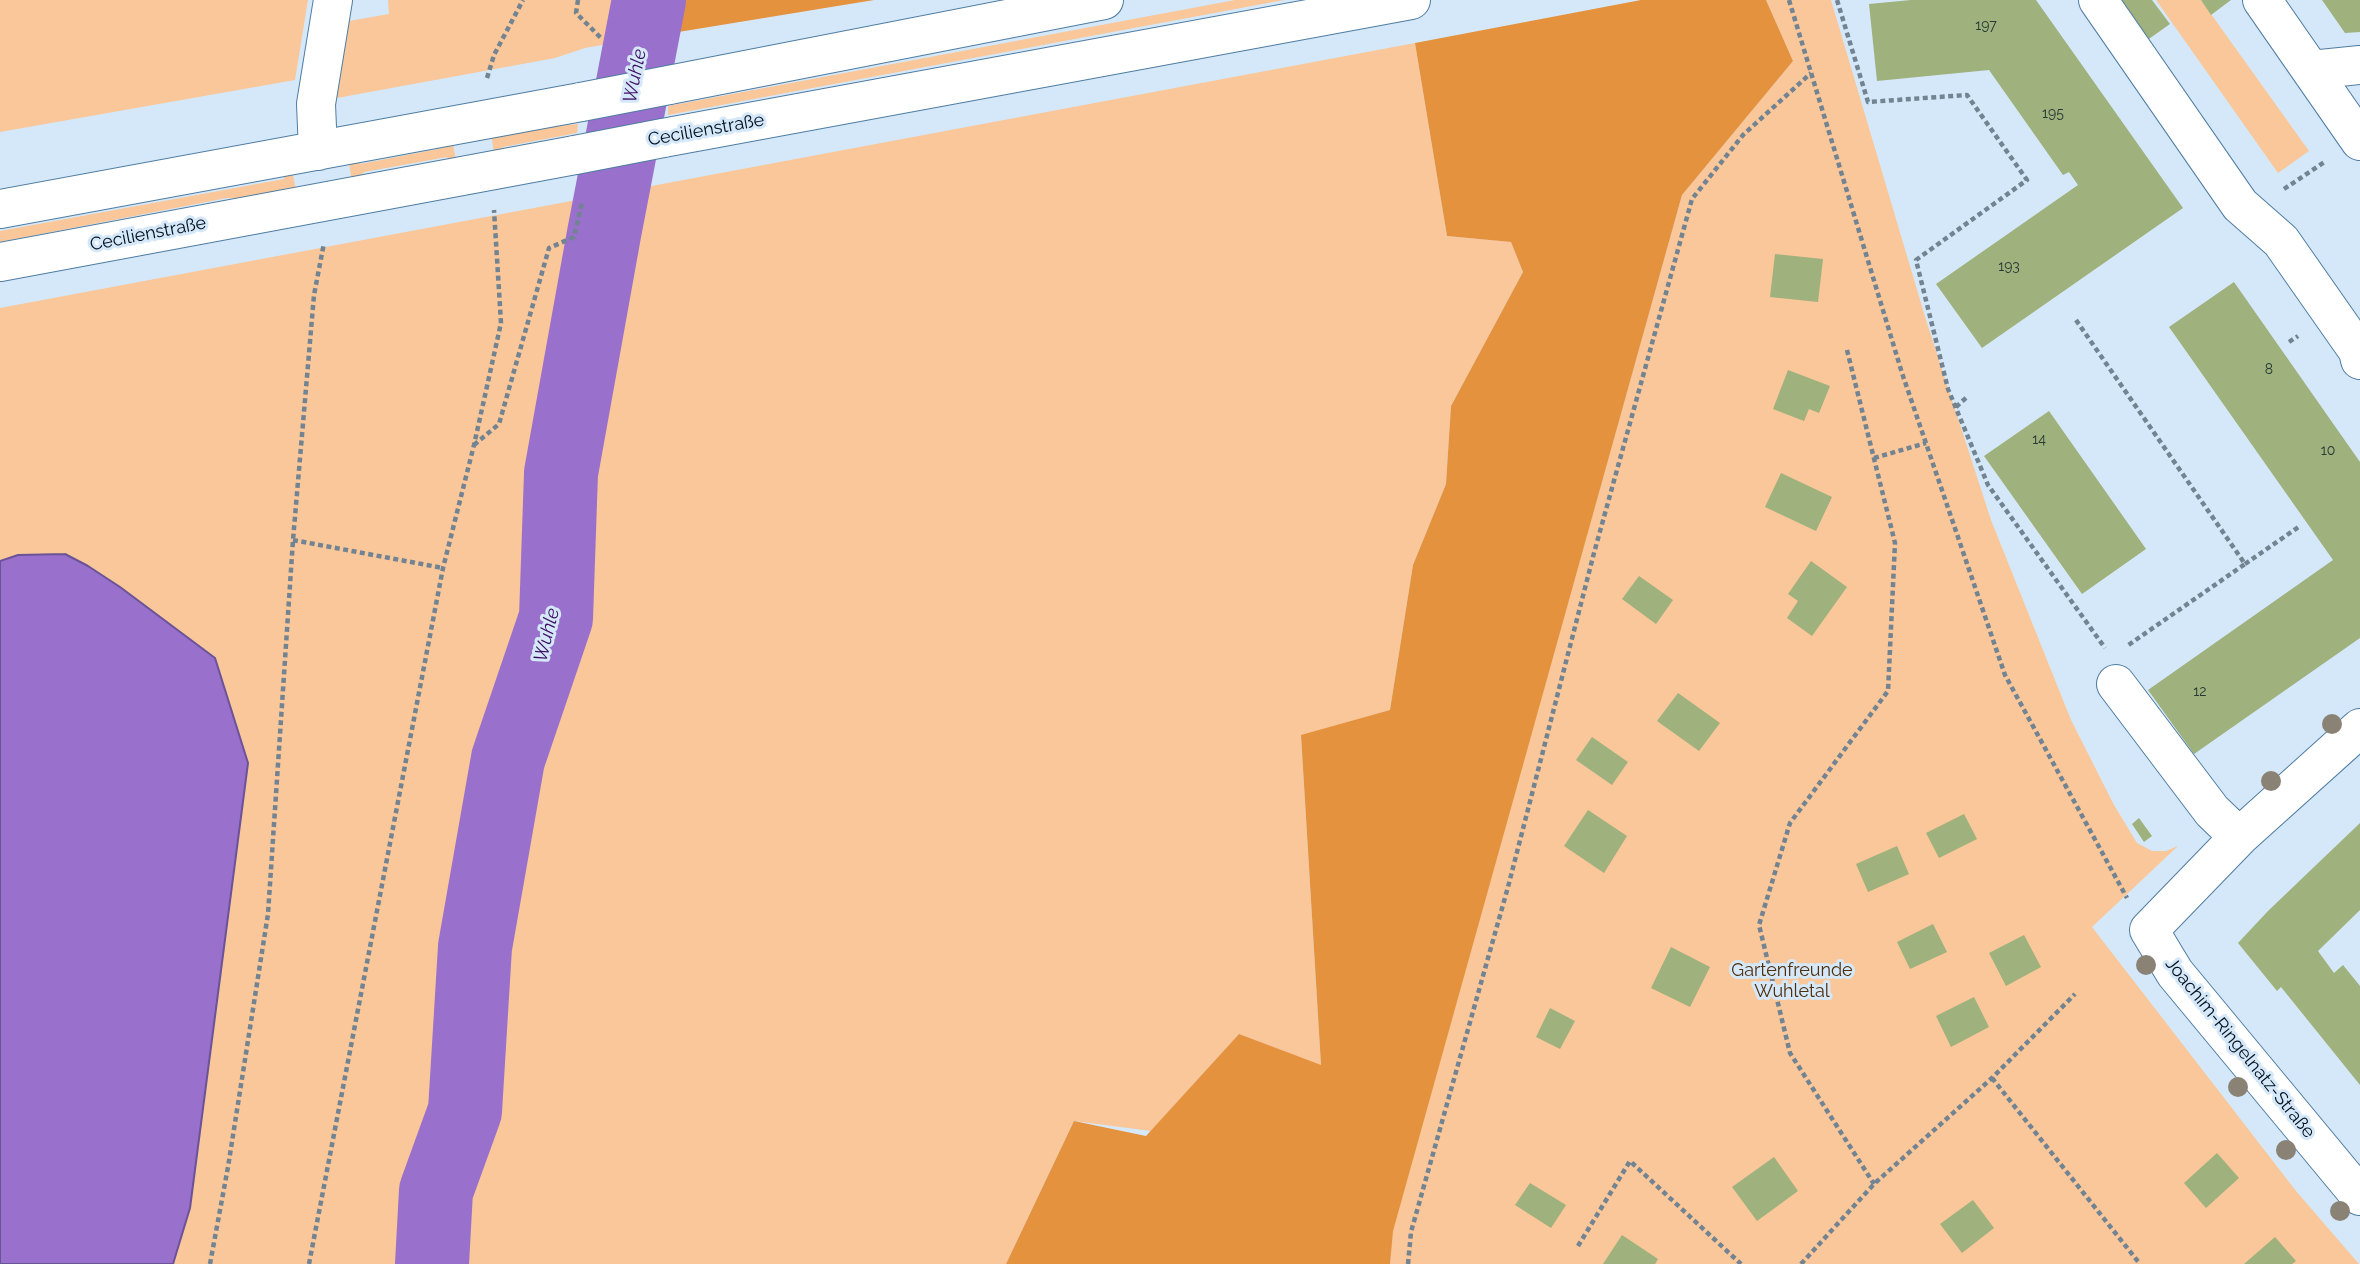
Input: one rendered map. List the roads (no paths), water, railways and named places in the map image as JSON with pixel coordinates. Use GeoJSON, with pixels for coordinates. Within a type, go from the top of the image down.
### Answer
{"type":"FeatureCollection","features":[{"type":"Feature","properties":{"kind":"street"},"geometry":{"type":"LineString","coordinates":[[318,151],[317,103],[333,0]]}},
{"type":"Feature","properties":{"kind":"street"},"geometry":{"type":"LineString","coordinates":[[0,209],[581,103],[1104,0]]}},
{"type":"Feature","properties":{"kind":"street","name":"Cecilienstraße"},"geometry":{"type":"LineString","coordinates":[[0,262],[1411,0]]}},
{"type":"Feature","properties":{"kind":"street"},"geometry":{"type":"LineString","coordinates":[[2098,0],[2248,214],[2281,241],[2358,351],[2360,360]]}},
{"type":"Feature","properties":{"kind":"street"},"geometry":{"type":"LineString","coordinates":[[2262,0],[2359,140]]}},
{"type":"Feature","properties":{"kind":"street"},"geometry":{"type":"LineString","coordinates":[[2311,70],[2360,65]]}},
{"type":"Feature","properties":{"kind":"street"},"geometry":{"type":"LineString","coordinates":[[2114,671],[2212,811],[2239,837],[2360,728]]}},
{"type":"Feature","properties":{"kind":"street","name":"Joachim-Ringelnatz-Straße"},"geometry":{"type":"LineString","coordinates":[[2239,837],[2149,930],[2175,973],[2360,1196]]}},
{"type":"Feature","properties":{"kind":"waterway","name":"Wuhle"},"geometry":{"type":"LineString","coordinates":[[432,1264],[436,1191],[465,1111],[475,947],[508,759],[556,618],[561,473],[649,0]]}},
{"type":"Feature","properties":{"kind":"park label","name":"Gartenfreunde Wuhletal"},"geometry":{"type":"Point","coordinates":[1792,981]}}]}
